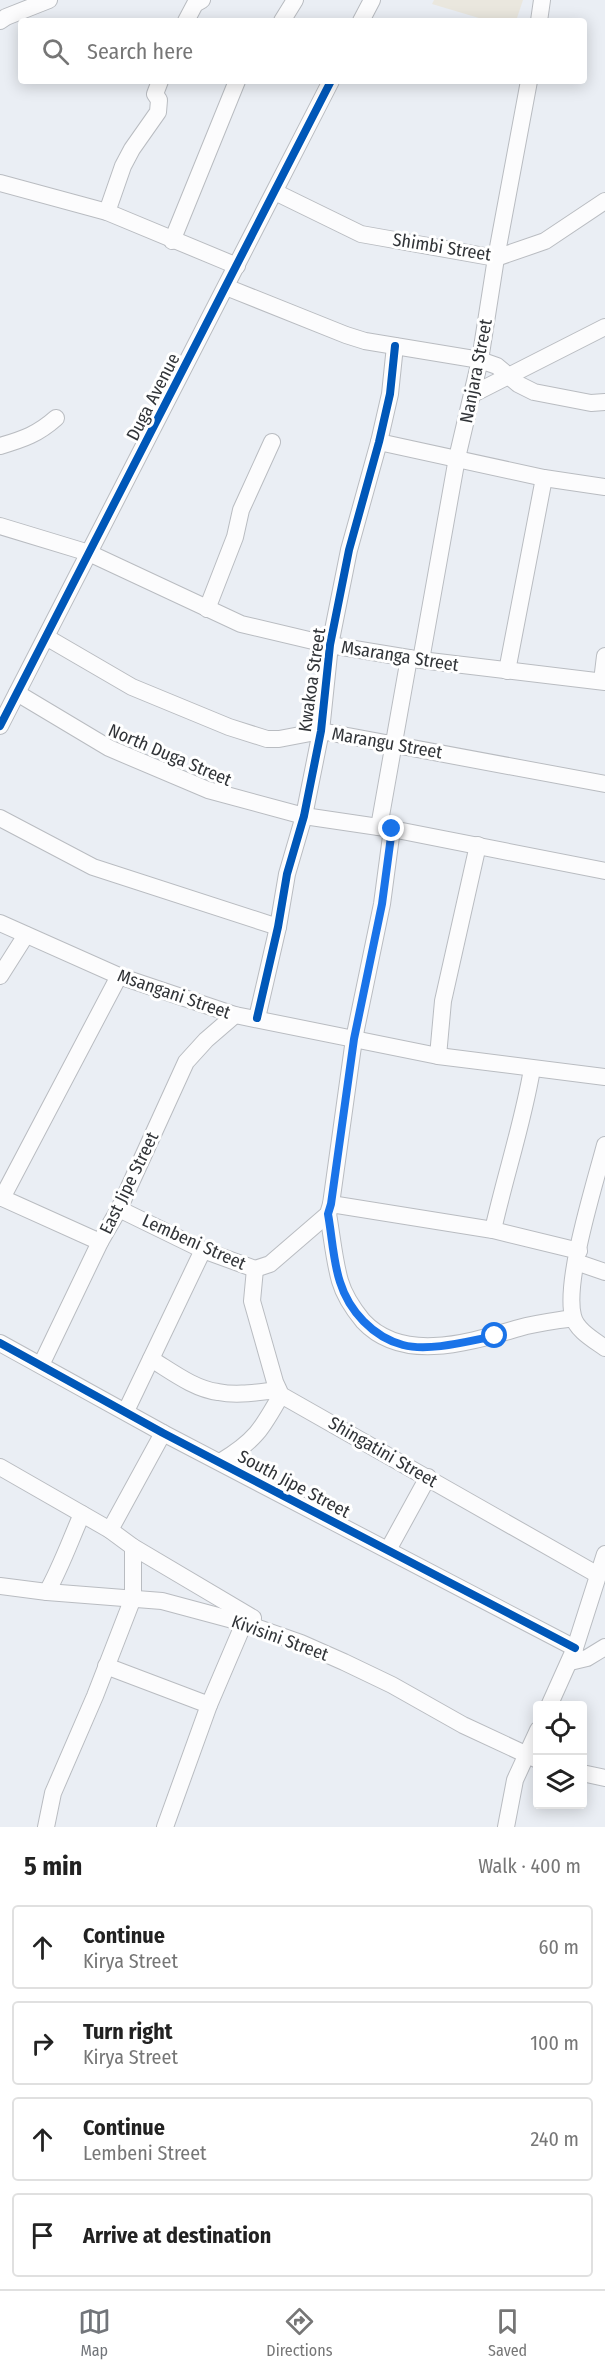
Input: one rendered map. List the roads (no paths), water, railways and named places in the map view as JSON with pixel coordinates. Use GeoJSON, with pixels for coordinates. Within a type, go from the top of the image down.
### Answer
{"type":"FeatureCollection","features":[{"type":"Feature","properties":{"kind":"street"},"geometry":{"type":"LineString","coordinates":[[0,21],[49,0]]}},
{"type":"Feature","properties":{"kind":"street"},"geometry":{"type":"LineString","coordinates":[[188,18],[195,4],[202,0]]}},
{"type":"Feature","properties":{"kind":"street"},"geometry":{"type":"LineString","coordinates":[[284,18],[295,0]]}},
{"type":"Feature","properties":{"kind":"street"},"geometry":{"type":"LineString","coordinates":[[363,18],[372,0]]}},
{"type":"Feature","properties":{"kind":"street"},"geometry":{"type":"LineString","coordinates":[[539,18],[542,0]]}},
{"type":"Feature","properties":{"kind":"street"},"geometry":{"type":"LineString","coordinates":[[107,212],[123,166],[132,149],[159,112],[159,100],[155,94],[159,84]]}},
{"type":"Feature","properties":{"kind":"street"},"geometry":{"type":"LineString","coordinates":[[172,240],[236,84]]}},
{"type":"Feature","properties":{"kind":"street","name":"Duga Avenue"},"geometry":{"type":"LineString","coordinates":[[0,726],[329,84]]}},
{"type":"Feature","properties":{"kind":"street","name":"Nanjara Street"},"geometry":{"type":"LineString","coordinates":[[386,828],[394,744],[415,659],[480,360],[496,258],[529,84]]}},
{"type":"Feature","properties":{"kind":"street"},"geometry":{"type":"LineString","coordinates":[[0,183],[107,212],[237,266]]}},
{"type":"Feature","properties":{"kind":"street","name":"Shimbi Street"},"geometry":{"type":"LineString","coordinates":[[275,192],[361,234],[496,258],[545,241],[605,201]]}},
{"type":"Feature","properties":{"kind":"street"},"geometry":{"type":"LineString","coordinates":[[226,287],[346,335],[480,360],[497,366],[508,377],[534,392],[591,403],[605,402]]}},
{"type":"Feature","properties":{"kind":"street"},"geometry":{"type":"LineString","coordinates":[[473,394],[605,327]]}},
{"type":"Feature","properties":{"kind":"street","name":"Kwakoa Street"},"geometry":{"type":"LineString","coordinates":[[257,1018],[278,927],[287,874],[304,816],[321,731],[330,645],[349,550],[390,394],[396,346]]}},
{"type":"Feature","properties":{"kind":"street"},"geometry":{"type":"LineString","coordinates":[[0,446],[22,440],[41,431],[56,418]]}},
{"type":"Feature","properties":{"kind":"street"},"geometry":{"type":"LineString","coordinates":[[207,609],[235,537],[241,510],[272,442]]}},
{"type":"Feature","properties":{"kind":"street"},"geometry":{"type":"LineString","coordinates":[[379,442],[544,478],[605,487]]}},
{"type":"Feature","properties":{"kind":"street"},"geometry":{"type":"LineString","coordinates":[[507,671],[544,478]]}},
{"type":"Feature","properties":{"kind":"street","name":"Msaranga Street"},"geometry":{"type":"LineString","coordinates":[[0,526],[89,553],[241,624],[330,645],[415,659],[604,682]]}},
{"type":"Feature","properties":{"kind":"street","name":"Marangu Street"},"geometry":{"type":"LineString","coordinates":[[46,637],[132,687],[229,727],[267,739],[321,731],[605,784]]}},
{"type":"Feature","properties":{"kind":"street"},"geometry":{"type":"LineString","coordinates":[[604,682],[605,656]]}},
{"type":"Feature","properties":{"kind":"street","name":"North Duga Street"},"geometry":{"type":"LineString","coordinates":[[17,693],[109,748],[208,790],[304,816],[386,828],[605,871]]}},
{"type":"Feature","properties":{"kind":"street"},"geometry":{"type":"LineString","coordinates":[[0,818],[93,867],[278,927]]}},
{"type":"Feature","properties":{"kind":"street"},"geometry":{"type":"LineString","coordinates":[[386,828],[382,904],[354,1039],[330,1209],[340,1283],[355,1311],[372,1331],[404,1345],[444,1346],[495,1336],[520,1327],[573,1318]]}},
{"type":"Feature","properties":{"kind":"street"},"geometry":{"type":"LineString","coordinates":[[438,1056],[443,1001],[478,845]]}},
{"type":"Feature","properties":{"kind":"street","name":"Msangani Street"},"geometry":{"type":"LineString","coordinates":[[0,923],[119,976],[235,1015],[438,1056],[605,1077]]}},
{"type":"Feature","properties":{"kind":"street"},"geometry":{"type":"LineString","coordinates":[[0,976],[26,935]]}},
{"type":"Feature","properties":{"kind":"street"},"geometry":{"type":"LineString","coordinates":[[100,1242],[1,1198],[119,976]]}},
{"type":"Feature","properties":{"kind":"street","name":"East Jipe Street"},"geometry":{"type":"LineString","coordinates":[[41,1365],[100,1242],[119,1209],[186,1062],[206,1040],[235,1015]]}},
{"type":"Feature","properties":{"kind":"street"},"geometry":{"type":"LineString","coordinates":[[493,1230],[516,1133],[524,1116],[532,1069]]}},
{"type":"Feature","properties":{"kind":"street"},"geometry":{"type":"LineString","coordinates":[[605,1144],[578,1257],[572,1297],[573,1318],[584,1332],[605,1348]]}},
{"type":"Feature","properties":{"kind":"street","name":"Lembeni Street"},"geometry":{"type":"LineString","coordinates":[[119,1209],[203,1250],[255,1269],[270,1264],[330,1209]]}},
{"type":"Feature","properties":{"kind":"street"},"geometry":{"type":"LineString","coordinates":[[330,1209],[493,1230],[578,1257],[605,1272]]}},
{"type":"Feature","properties":{"kind":"street"},"geometry":{"type":"LineString","coordinates":[[126,1411],[203,1250]]}},
{"type":"Feature","properties":{"kind":"street"},"geometry":{"type":"LineString","coordinates":[[220,1462],[242,1449],[261,1430],[280,1392],[252,1301],[255,1269]]}},
{"type":"Feature","properties":{"kind":"street","name":"South Jipe Street"},"geometry":{"type":"LineString","coordinates":[[0,1342],[164,1433],[388,1550],[573,1655]]}},
{"type":"Feature","properties":{"kind":"street"},"geometry":{"type":"LineString","coordinates":[[151,1359],[192,1383],[216,1392],[245,1394],[280,1392]]}},
{"type":"Feature","properties":{"kind":"street","name":"Shingatini Street"},"geometry":{"type":"LineString","coordinates":[[280,1392],[428,1477],[600,1581]]}},
{"type":"Feature","properties":{"kind":"street"},"geometry":{"type":"LineString","coordinates":[[110,1530],[164,1433]]}},
{"type":"Feature","properties":{"kind":"street"},"geometry":{"type":"LineString","coordinates":[[0,1467],[110,1530],[133,1547],[225,1603],[302,1643]]}},
{"type":"Feature","properties":{"kind":"street"},"geometry":{"type":"LineString","coordinates":[[388,1550],[428,1477]]}},
{"type":"Feature","properties":{"kind":"street"},"geometry":{"type":"LineString","coordinates":[[47,1592],[62,1565],[64,1553],[82,1514]]}},
{"type":"Feature","properties":{"kind":"street"},"geometry":{"type":"LineString","coordinates":[[46,1827],[53,1793],[95,1696],[133,1598],[133,1547]]}},
{"type":"Feature","properties":{"kind":"street"},"geometry":{"type":"LineString","coordinates":[[551,1701],[573,1655],[600,1581],[605,1554]]}},
{"type":"Feature","properties":{"kind":"street","name":"Kivisini Street"},"geometry":{"type":"LineString","coordinates":[[0,1586],[162,1601],[244,1623],[302,1643],[392,1684],[463,1725],[531,1758]]}},
{"type":"Feature","properties":{"kind":"street"},"geometry":{"type":"LineString","coordinates":[[165,1827],[209,1705],[244,1623]]}},
{"type":"Feature","properties":{"kind":"street"},"geometry":{"type":"LineString","coordinates":[[573,1655],[587,1658],[605,1647]]}},
{"type":"Feature","properties":{"kind":"street"},"geometry":{"type":"LineString","coordinates":[[106,1666],[209,1705]]}},
{"type":"Feature","properties":{"kind":"street"},"geometry":{"type":"LineString","coordinates":[[506,1827],[515,1780],[531,1758]]}},
{"type":"Feature","properties":{"kind":"street"},"geometry":{"type":"LineString","coordinates":[[587,1774],[605,1778]]}}]}
